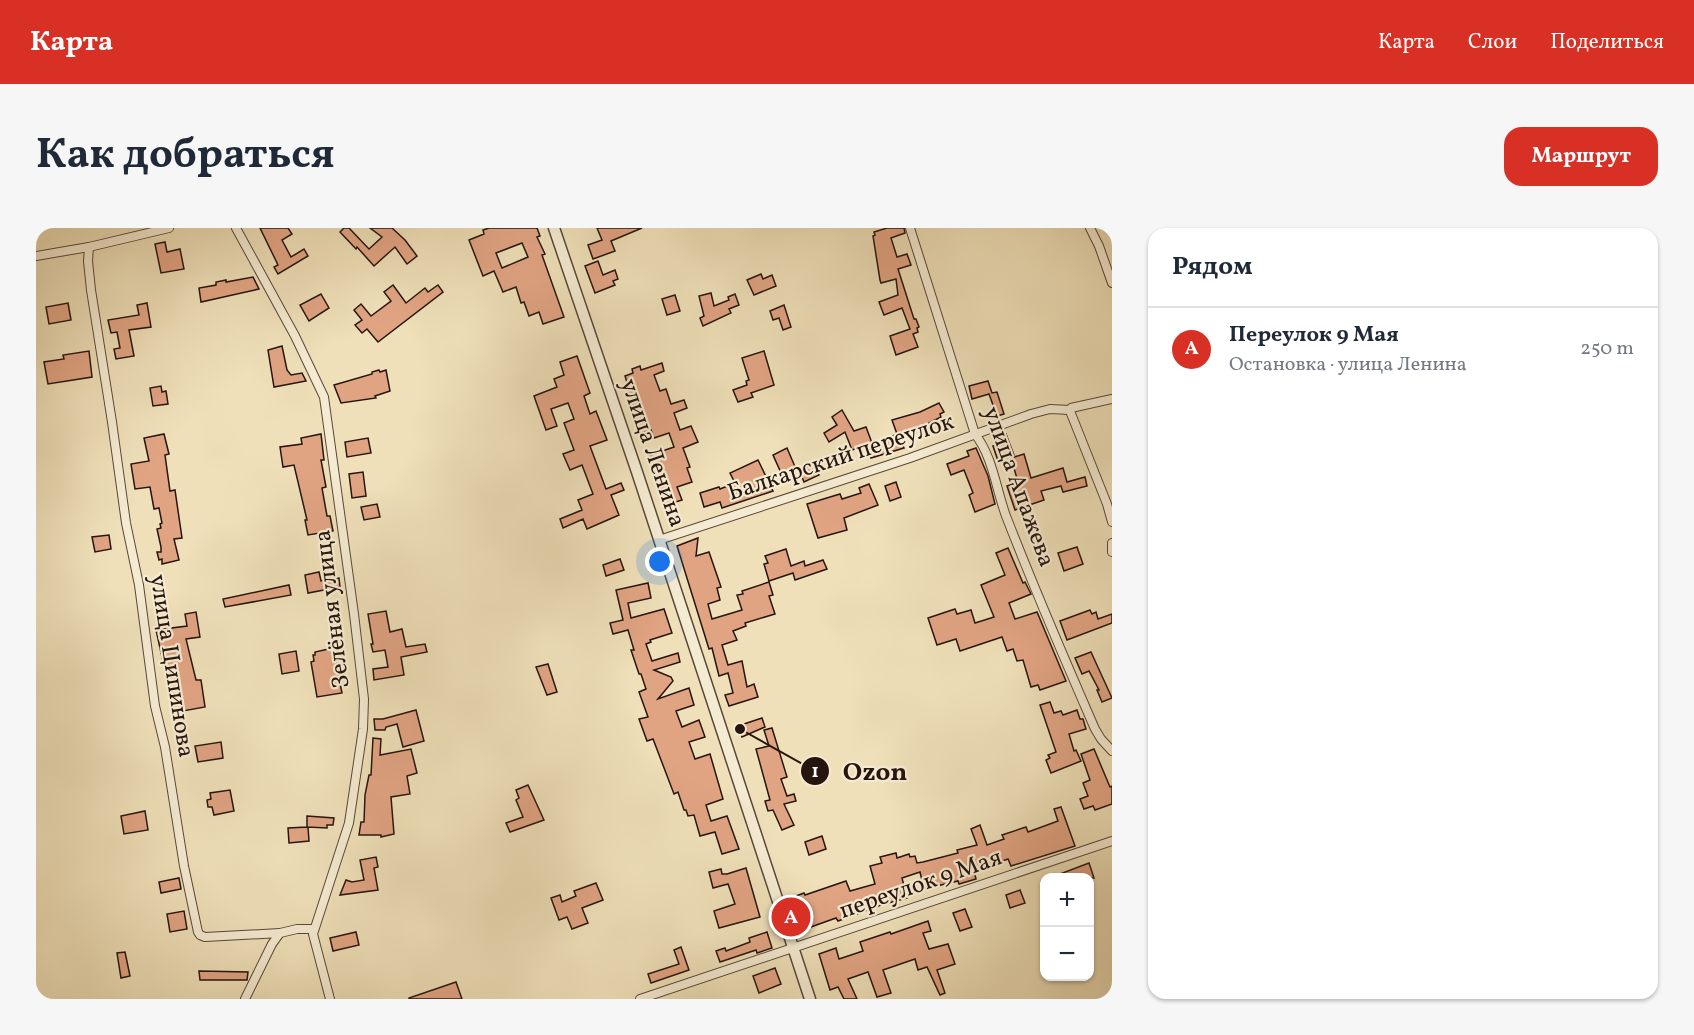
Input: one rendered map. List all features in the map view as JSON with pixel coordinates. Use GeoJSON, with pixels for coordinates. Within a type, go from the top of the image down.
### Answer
{"type":"FeatureCollection","features":[{"type":"Feature","properties":{"kind":"street"},"geometry":{"type":"LineString","coordinates":[[36,256],[89,247],[169,228]]}},
{"type":"Feature","properties":{"kind":"street","name":"Зелёная улица"},"geometry":{"type":"LineString","coordinates":[[236,228],[300,346],[324,398],[342,516],[364,699],[363,729],[349,823],[314,929],[315,947],[330,999]]}},
{"type":"Feature","properties":{"kind":"street","name":"улица Ленина"},"geometry":{"type":"LineString","coordinates":[[554,228],[810,999]]}},
{"type":"Feature","properties":{"kind":"street","name":"улица Апажева"},"geometry":{"type":"LineString","coordinates":[[910,228],[975,434],[986,452],[1003,509],[1078,691],[1101,739],[1112,751]]}},
{"type":"Feature","properties":{"kind":"street"},"geometry":{"type":"LineString","coordinates":[[1090,228],[1112,282]]}},
{"type":"Feature","properties":{"kind":"street","name":"улица Ципинова"},"geometry":{"type":"LineString","coordinates":[[89,247],[90,284],[126,523],[139,585],[156,706],[184,866],[198,932],[205,937],[280,933],[297,928],[314,929]]}},
{"type":"Feature","properties":{"kind":"street","name":"Балкарский переулок"},"geometry":{"type":"LineString","coordinates":[[659,540],[900,461],[1042,410],[1070,410],[1112,399]]}},
{"type":"Feature","properties":{"kind":"street"},"geometry":{"type":"LineString","coordinates":[[1070,410],[1112,522]]}},
{"type":"Feature","properties":{"kind":"street"},"geometry":{"type":"LineString","coordinates":[[1112,543],[1112,552]]}},
{"type":"Feature","properties":{"kind":"street","name":"переулок 9 Мая"},"geometry":{"type":"LineString","coordinates":[[640,999],[1112,842]]}},
{"type":"Feature","properties":{"kind":"street"},"geometry":{"type":"LineString","coordinates":[[245,999],[272,944],[280,933]]}},
{"type":"Feature","properties":{"kind":"building"},"geometry":{"type":"Polygon","coordinates":[[[260,228],[288,228],[292,234],[282,240],[291,257],[304,249],[308,256],[278,274],[274,267],[278,265],[260,228]]]}},
{"type":"Feature","properties":{"kind":"building"},"geometry":{"type":"Polygon","coordinates":[[[344,228],[349,228],[369,249],[382,237],[370,228],[392,228],[417,256],[407,264],[395,247],[374,266],[340,232],[344,228]]]}},
{"type":"Feature","properties":{"kind":"building"},"geometry":{"type":"Polygon","coordinates":[[[537,228],[540,236],[537,237],[545,254],[542,255],[564,317],[543,324],[539,312],[529,316],[524,302],[521,303],[516,287],[503,292],[494,271],[483,276],[469,240],[484,234],[483,230],[537,228]],[[522,243],[496,253],[502,268],[528,257],[522,243]]]}},
{"type":"Feature","properties":{"kind":"building"},"geometry":{"type":"Polygon","coordinates":[[[597,228],[642,228],[611,241],[615,251],[593,259],[588,245],[602,240],[597,228]]]}},
{"type":"Feature","properties":{"kind":"building"},"geometry":{"type":"Polygon","coordinates":[[[887,228],[904,228],[905,233],[891,238],[897,257],[907,254],[911,265],[898,269],[914,319],[919,327],[918,332],[913,334],[918,347],[896,355],[890,336],[910,329],[902,308],[884,315],[879,302],[898,295],[896,279],[881,283],[880,280],[873,236],[874,232],[887,228]]]}},
{"type":"Feature","properties":{"kind":"building"},"geometry":{"type":"Polygon","coordinates":[[[165,242],[167,252],[180,249],[184,269],[161,273],[155,244],[165,242]]]}},
{"type":"Feature","properties":{"kind":"building"},"geometry":{"type":"Polygon","coordinates":[[[598,261],[603,275],[615,270],[618,279],[613,281],[615,285],[595,293],[585,266],[598,261]]]}},
{"type":"Feature","properties":{"kind":"building"},"geometry":{"type":"Polygon","coordinates":[[[761,274],[763,279],[772,275],[776,286],[754,295],[747,280],[761,274]]]}},
{"type":"Feature","properties":{"kind":"building"},"geometry":{"type":"Polygon","coordinates":[[[253,277],[259,289],[201,302],[199,288],[216,285],[216,282],[253,277]]]}},
{"type":"Feature","properties":{"kind":"building"},"geometry":{"type":"Polygon","coordinates":[[[393,285],[406,303],[425,288],[428,292],[438,285],[443,292],[378,342],[367,329],[362,333],[355,325],[362,320],[354,310],[361,304],[371,316],[391,301],[384,292],[393,285]]]}},
{"type":"Feature","properties":{"kind":"building"},"geometry":{"type":"Polygon","coordinates":[[[711,293],[714,306],[729,300],[728,297],[735,294],[739,305],[729,309],[731,313],[703,326],[700,318],[704,316],[699,296],[711,293]]]}},
{"type":"Feature","properties":{"kind":"building"},"geometry":{"type":"Polygon","coordinates":[[[321,294],[329,308],[309,321],[300,305],[321,294]]]}},
{"type":"Feature","properties":{"kind":"building"},"geometry":{"type":"Polygon","coordinates":[[[675,295],[680,311],[667,315],[662,299],[675,295]]]}},
{"type":"Feature","properties":{"kind":"building"},"geometry":{"type":"Polygon","coordinates":[[[68,303],[71,320],[49,324],[46,307],[68,303]]]}},
{"type":"Feature","properties":{"kind":"building"},"geometry":{"type":"Polygon","coordinates":[[[147,303],[151,327],[129,330],[134,356],[116,359],[114,349],[120,348],[117,332],[111,333],[108,320],[139,315],[137,305],[147,303]]]}},
{"type":"Feature","properties":{"kind":"building"},"geometry":{"type":"Polygon","coordinates":[[[784,305],[791,327],[783,330],[779,318],[773,320],[770,311],[784,305]]]}},
{"type":"Feature","properties":{"kind":"building"},"geometry":{"type":"Polygon","coordinates":[[[282,346],[287,370],[291,375],[302,373],[306,381],[274,387],[268,350],[282,346]]]}},
{"type":"Feature","properties":{"kind":"building"},"geometry":{"type":"Polygon","coordinates":[[[89,351],[92,377],[48,384],[44,362],[64,359],[63,355],[89,351]]]}},
{"type":"Feature","properties":{"kind":"building"},"geometry":{"type":"Polygon","coordinates":[[[764,351],[774,385],[751,393],[753,397],[738,402],[733,390],[747,385],[746,381],[749,380],[742,358],[764,351]]]}},
{"type":"Feature","properties":{"kind":"building"},"geometry":{"type":"Polygon","coordinates":[[[577,356],[590,393],[584,396],[590,414],[596,411],[607,440],[590,446],[606,489],[621,483],[624,490],[611,495],[619,515],[587,529],[583,519],[563,528],[560,519],[582,510],[578,500],[593,494],[582,465],[570,470],[563,454],[574,450],[564,423],[574,419],[568,403],[551,409],[557,426],[546,430],[534,396],[557,387],[554,379],[564,375],[560,362],[577,356]]]}},
{"type":"Feature","properties":{"kind":"building"},"geometry":{"type":"Polygon","coordinates":[[[662,363],[664,371],[654,375],[660,391],[666,389],[671,404],[684,400],[687,408],[674,413],[680,430],[691,426],[698,442],[683,448],[690,467],[687,468],[692,482],[677,487],[682,500],[666,505],[648,456],[674,447],[669,433],[654,438],[651,430],[640,434],[624,387],[628,386],[625,376],[633,373],[632,369],[640,366],[641,370],[662,363]]]}},
{"type":"Feature","properties":{"kind":"building"},"geometry":{"type":"Polygon","coordinates":[[[379,370],[380,372],[386,370],[390,391],[375,396],[376,398],[341,403],[334,385],[379,370]]]}},
{"type":"Feature","properties":{"kind":"building"},"geometry":{"type":"Polygon","coordinates":[[[988,381],[992,393],[997,392],[1004,414],[997,416],[989,394],[972,399],[969,386],[988,381]]]}},
{"type":"Feature","properties":{"kind":"building"},"geometry":{"type":"Polygon","coordinates":[[[161,386],[162,392],[166,391],[168,404],[153,406],[150,388],[161,386]]]}},
{"type":"Feature","properties":{"kind":"building"},"geometry":{"type":"Polygon","coordinates":[[[939,403],[944,412],[940,414],[941,417],[919,428],[919,426],[897,434],[892,420],[920,412],[939,403]]]}},
{"type":"Feature","properties":{"kind":"building"},"geometry":{"type":"Polygon","coordinates":[[[842,410],[854,431],[866,427],[872,443],[852,450],[845,432],[829,442],[824,433],[837,425],[832,417],[842,410]]]}},
{"type":"Feature","properties":{"kind":"building"},"geometry":{"type":"Polygon","coordinates":[[[164,434],[169,454],[165,455],[170,491],[175,490],[182,538],[174,539],[179,560],[162,564],[162,559],[159,560],[157,552],[161,552],[157,529],[161,528],[162,523],[159,508],[154,509],[150,487],[135,489],[131,464],[149,461],[144,438],[164,434]]]}},
{"type":"Feature","properties":{"kind":"building"},"geometry":{"type":"Polygon","coordinates":[[[321,434],[324,460],[321,460],[326,487],[322,488],[327,516],[330,516],[333,531],[308,535],[305,520],[307,520],[294,465],[283,467],[280,447],[302,444],[301,438],[321,434]]]}},
{"type":"Feature","properties":{"kind":"building"},"geometry":{"type":"Polygon","coordinates":[[[898,434],[904,448],[871,458],[867,445],[898,434]]]}},
{"type":"Feature","properties":{"kind":"building"},"geometry":{"type":"Polygon","coordinates":[[[1006,434],[1014,455],[998,461],[993,446],[997,445],[995,438],[1006,434]]]}},
{"type":"Feature","properties":{"kind":"building"},"geometry":{"type":"Polygon","coordinates":[[[368,438],[371,453],[347,457],[345,442],[368,438]]]}},
{"type":"Feature","properties":{"kind":"building"},"geometry":{"type":"Polygon","coordinates":[[[787,448],[796,469],[782,475],[773,455],[787,448]]]}},
{"type":"Feature","properties":{"kind":"building"},"geometry":{"type":"Polygon","coordinates":[[[976,448],[988,476],[995,504],[975,512],[969,495],[973,493],[964,470],[951,475],[947,464],[969,456],[967,451],[976,448]]]}},
{"type":"Feature","properties":{"kind":"building"},"geometry":{"type":"Polygon","coordinates":[[[1024,454],[1031,478],[1063,468],[1067,482],[1085,477],[1087,486],[1063,492],[1061,486],[1041,491],[1044,500],[1015,510],[1007,486],[1018,482],[1011,458],[1024,454]]]}},
{"type":"Feature","properties":{"kind":"building"},"geometry":{"type":"Polygon","coordinates":[[[758,460],[773,491],[722,508],[720,502],[704,507],[700,493],[735,483],[730,473],[758,460]]]}},
{"type":"Feature","properties":{"kind":"building"},"geometry":{"type":"Polygon","coordinates":[[[814,464],[819,475],[804,482],[799,470],[814,464]]]}},
{"type":"Feature","properties":{"kind":"building"},"geometry":{"type":"Polygon","coordinates":[[[363,472],[366,496],[352,498],[349,474],[363,472]]]}},
{"type":"Feature","properties":{"kind":"building"},"geometry":{"type":"Polygon","coordinates":[[[896,482],[901,497],[890,501],[885,486],[896,482]]]}},
{"type":"Feature","properties":{"kind":"building"},"geometry":{"type":"Polygon","coordinates":[[[869,484],[878,505],[844,518],[847,530],[818,538],[807,504],[840,494],[842,499],[861,493],[859,488],[869,484]]]}},
{"type":"Feature","properties":{"kind":"building"},"geometry":{"type":"Polygon","coordinates":[[[377,504],[380,517],[364,520],[361,507],[377,504]]]}},
{"type":"Feature","properties":{"kind":"building"},"geometry":{"type":"Polygon","coordinates":[[[109,535],[111,549],[95,552],[92,537],[109,535]]]}},
{"type":"Feature","properties":{"kind":"building"},"geometry":{"type":"Polygon","coordinates":[[[698,538],[696,556],[709,552],[721,587],[717,588],[720,600],[708,604],[712,619],[742,610],[737,595],[743,594],[742,591],[769,582],[773,595],[769,596],[775,614],[745,623],[746,626],[733,631],[737,640],[722,645],[728,665],[742,661],[747,687],[754,684],[758,697],[729,706],[725,695],[733,693],[728,673],[719,676],[712,648],[709,649],[677,546],[698,538]]]}},
{"type":"Feature","properties":{"kind":"building"},"geometry":{"type":"Polygon","coordinates":[[[1077,547],[1083,564],[1064,571],[1058,553],[1077,547]]]}},
{"type":"Feature","properties":{"kind":"building"},"geometry":{"type":"Polygon","coordinates":[[[1008,548],[1023,583],[1025,582],[1031,594],[1009,603],[1015,619],[1037,612],[1066,681],[1040,690],[1038,685],[1031,687],[1023,660],[1017,661],[1013,649],[1007,651],[1002,637],[960,651],[956,639],[937,645],[928,618],[955,609],[957,614],[971,610],[975,623],[994,617],[981,585],[1005,575],[996,553],[1008,548]]]}},
{"type":"Feature","properties":{"kind":"building"},"geometry":{"type":"Polygon","coordinates":[[[786,549],[791,566],[804,561],[805,566],[823,560],[827,569],[795,580],[793,573],[769,581],[764,564],[768,563],[765,556],[786,549]]]}},
{"type":"Feature","properties":{"kind":"building"},"geometry":{"type":"Polygon","coordinates":[[[620,559],[624,570],[606,576],[603,565],[620,559]]]}},
{"type":"Feature","properties":{"kind":"building"},"geometry":{"type":"Polygon","coordinates":[[[319,572],[321,581],[339,578],[340,587],[308,593],[305,575],[319,572]]]}},
{"type":"Feature","properties":{"kind":"building"},"geometry":{"type":"Polygon","coordinates":[[[648,583],[651,598],[628,603],[631,618],[664,609],[672,633],[650,640],[651,642],[646,644],[652,661],[678,653],[680,662],[654,670],[671,677],[673,681],[658,699],[689,688],[694,705],[676,711],[682,727],[699,720],[705,737],[689,742],[695,759],[710,754],[723,799],[706,805],[711,821],[727,816],[739,849],[722,854],[715,832],[700,836],[694,815],[688,816],[678,792],[674,794],[653,739],[647,741],[639,719],[648,717],[639,692],[646,689],[631,650],[634,650],[628,630],[613,634],[610,623],[623,620],[616,590],[648,583]]]}},
{"type":"Feature","properties":{"kind":"building"},"geometry":{"type":"Polygon","coordinates":[[[289,585],[291,595],[225,607],[223,599],[289,585]]]}},
{"type":"Feature","properties":{"kind":"building"},"geometry":{"type":"Polygon","coordinates":[[[1090,610],[1092,614],[1096,612],[1098,619],[1112,614],[1112,623],[1067,640],[1060,621],[1090,610]]]}},
{"type":"Feature","properties":{"kind":"building"},"geometry":{"type":"Polygon","coordinates":[[[386,611],[390,632],[402,629],[406,647],[425,644],[427,652],[401,657],[404,675],[374,680],[373,669],[388,667],[385,650],[373,652],[368,614],[386,611]]]}},
{"type":"Feature","properties":{"kind":"building"},"geometry":{"type":"Polygon","coordinates":[[[196,612],[200,637],[186,639],[196,680],[201,680],[205,707],[172,713],[169,698],[171,698],[156,630],[187,626],[185,614],[196,612]]]}},
{"type":"Feature","properties":{"kind":"building"},"geometry":{"type":"Polygon","coordinates":[[[333,648],[342,693],[317,697],[311,662],[314,661],[313,655],[315,652],[333,648]]]}},
{"type":"Feature","properties":{"kind":"building"},"geometry":{"type":"Polygon","coordinates":[[[296,651],[299,671],[282,674],[279,654],[296,651]]]}},
{"type":"Feature","properties":{"kind":"building"},"geometry":{"type":"Polygon","coordinates":[[[1091,652],[1112,698],[1102,702],[1097,690],[1099,690],[1089,671],[1082,674],[1075,658],[1091,652]]]}},
{"type":"Feature","properties":{"kind":"building"},"geometry":{"type":"Polygon","coordinates":[[[548,664],[557,692],[547,695],[536,667],[548,664]]]}},
{"type":"Feature","properties":{"kind":"building"},"geometry":{"type":"Polygon","coordinates":[[[1050,702],[1054,713],[1061,711],[1063,715],[1077,710],[1086,729],[1069,734],[1074,751],[1076,750],[1081,761],[1051,773],[1046,760],[1050,758],[1048,755],[1056,752],[1040,705],[1050,702]]]}},
{"type":"Feature","properties":{"kind":"building"},"geometry":{"type":"Polygon","coordinates":[[[416,710],[424,741],[403,747],[397,724],[386,727],[385,730],[375,730],[374,719],[383,719],[416,710]]]}},
{"type":"Feature","properties":{"kind":"building"},"geometry":{"type":"Polygon","coordinates":[[[762,718],[765,727],[742,737],[738,726],[762,718]]]}},
{"type":"Feature","properties":{"kind":"building"},"geometry":{"type":"Polygon","coordinates":[[[772,728],[787,777],[781,779],[787,796],[794,794],[796,801],[784,804],[794,825],[782,830],[773,810],[768,811],[765,801],[770,800],[756,749],[769,746],[764,730],[772,728]]]}},
{"type":"Feature","properties":{"kind":"building"},"geometry":{"type":"Polygon","coordinates":[[[373,738],[381,739],[380,755],[411,749],[417,773],[407,776],[410,794],[391,797],[394,834],[381,837],[381,835],[359,835],[361,822],[364,822],[365,795],[369,775],[371,775],[373,738]]]}},
{"type":"Feature","properties":{"kind":"building"},"geometry":{"type":"Polygon","coordinates":[[[221,742],[223,758],[198,762],[195,746],[221,742]]]}},
{"type":"Feature","properties":{"kind":"building"},"geometry":{"type":"Polygon","coordinates":[[[1094,749],[1110,787],[1112,786],[1112,804],[1095,810],[1093,806],[1084,809],[1080,799],[1088,796],[1083,783],[1090,780],[1081,754],[1094,749]]]}},
{"type":"Feature","properties":{"kind":"building"},"geometry":{"type":"Polygon","coordinates":[[[528,785],[544,820],[510,832],[506,823],[523,817],[516,800],[519,798],[516,790],[528,785]]]}},
{"type":"Feature","properties":{"kind":"building"},"geometry":{"type":"Polygon","coordinates":[[[230,790],[234,811],[214,815],[212,807],[208,807],[207,800],[211,799],[210,793],[230,790]]]}},
{"type":"Feature","properties":{"kind":"building"},"geometry":{"type":"Polygon","coordinates":[[[1061,807],[1075,846],[1011,866],[1008,859],[974,871],[976,879],[959,884],[958,881],[924,889],[920,872],[902,878],[907,898],[838,921],[836,918],[808,928],[796,896],[846,881],[850,891],[875,884],[870,866],[882,863],[880,857],[896,853],[897,858],[909,854],[910,857],[915,856],[917,863],[958,853],[957,850],[977,845],[971,829],[980,825],[987,845],[1004,839],[1002,835],[1026,827],[1028,832],[1058,821],[1054,809],[1061,807]]]}},
{"type":"Feature","properties":{"kind":"building"},"geometry":{"type":"Polygon","coordinates":[[[145,811],[148,830],[124,834],[121,816],[145,811]]]}},
{"type":"Feature","properties":{"kind":"building"},"geometry":{"type":"Polygon","coordinates":[[[307,816],[334,818],[333,825],[327,825],[327,828],[308,827],[309,841],[289,843],[288,828],[307,827],[307,816]]]}},
{"type":"Feature","properties":{"kind":"building"},"geometry":{"type":"Polygon","coordinates":[[[822,836],[826,849],[809,855],[805,842],[822,836]]]}},
{"type":"Feature","properties":{"kind":"building"},"geometry":{"type":"Polygon","coordinates":[[[376,857],[378,867],[374,868],[378,890],[340,895],[346,880],[352,882],[364,880],[360,860],[376,857]]]}},
{"type":"Feature","properties":{"kind":"building"},"geometry":{"type":"Polygon","coordinates":[[[1089,863],[1092,873],[1063,873],[1089,863]]]}},
{"type":"Feature","properties":{"kind":"building"},"geometry":{"type":"Polygon","coordinates":[[[746,868],[760,917],[719,928],[714,911],[735,904],[728,884],[713,888],[709,872],[721,869],[722,874],[727,874],[746,868]]]}},
{"type":"Feature","properties":{"kind":"building"},"geometry":{"type":"Polygon","coordinates":[[[179,878],[181,889],[161,893],[159,882],[179,878]]]}},
{"type":"Feature","properties":{"kind":"building"},"geometry":{"type":"Polygon","coordinates":[[[596,883],[603,900],[582,908],[588,923],[572,929],[567,917],[559,920],[551,898],[560,895],[562,902],[576,896],[574,891],[596,883]]]}},
{"type":"Feature","properties":{"kind":"building"},"geometry":{"type":"Polygon","coordinates":[[[1020,890],[1025,903],[1010,908],[1006,895],[1020,890]]]}},
{"type":"Feature","properties":{"kind":"building"},"geometry":{"type":"Polygon","coordinates":[[[965,909],[972,927],[960,931],[953,913],[965,909]]]}},
{"type":"Feature","properties":{"kind":"building"},"geometry":{"type":"Polygon","coordinates":[[[184,911],[187,929],[170,932],[167,914],[184,911]]]}},
{"type":"Feature","properties":{"kind":"building"},"geometry":{"type":"Polygon","coordinates":[[[928,921],[931,931],[923,933],[929,949],[948,944],[955,964],[937,970],[945,993],[940,995],[927,967],[918,970],[915,959],[883,970],[891,993],[877,997],[868,972],[848,979],[857,999],[844,999],[838,987],[830,990],[819,954],[836,948],[839,959],[863,951],[860,942],[928,921]]]}},
{"type":"Feature","properties":{"kind":"building"},"geometry":{"type":"Polygon","coordinates":[[[356,932],[359,945],[333,951],[330,938],[356,932]]]}},
{"type":"Feature","properties":{"kind":"building"},"geometry":{"type":"Polygon","coordinates":[[[767,932],[772,948],[757,953],[756,950],[720,962],[716,951],[725,948],[726,951],[750,942],[749,938],[767,932]]]}},
{"type":"Feature","properties":{"kind":"building"},"geometry":{"type":"Polygon","coordinates":[[[681,947],[689,970],[651,983],[648,974],[679,964],[674,950],[681,947]]]}},
{"type":"Feature","properties":{"kind":"building"},"geometry":{"type":"Polygon","coordinates":[[[125,952],[130,976],[121,978],[117,953],[125,952]]]}},
{"type":"Feature","properties":{"kind":"building"},"geometry":{"type":"Polygon","coordinates":[[[775,968],[781,984],[759,993],[753,976],[775,968]]]}},
{"type":"Feature","properties":{"kind":"building"},"geometry":{"type":"Polygon","coordinates":[[[199,971],[248,972],[247,980],[200,980],[199,971]]]}},
{"type":"Feature","properties":{"kind":"building"},"geometry":{"type":"Polygon","coordinates":[[[456,982],[462,999],[409,999],[409,998],[456,982]]]}},
{"type":"Feature","properties":{"kind":"place","name":"Ozon"},"geometry":{"type":"Point","coordinates":[740,729]}},
{"type":"Feature","properties":{"kind":"place","name":"Переулок 9 Мая"},"geometry":{"type":"Point","coordinates":[791,917]}}]}
